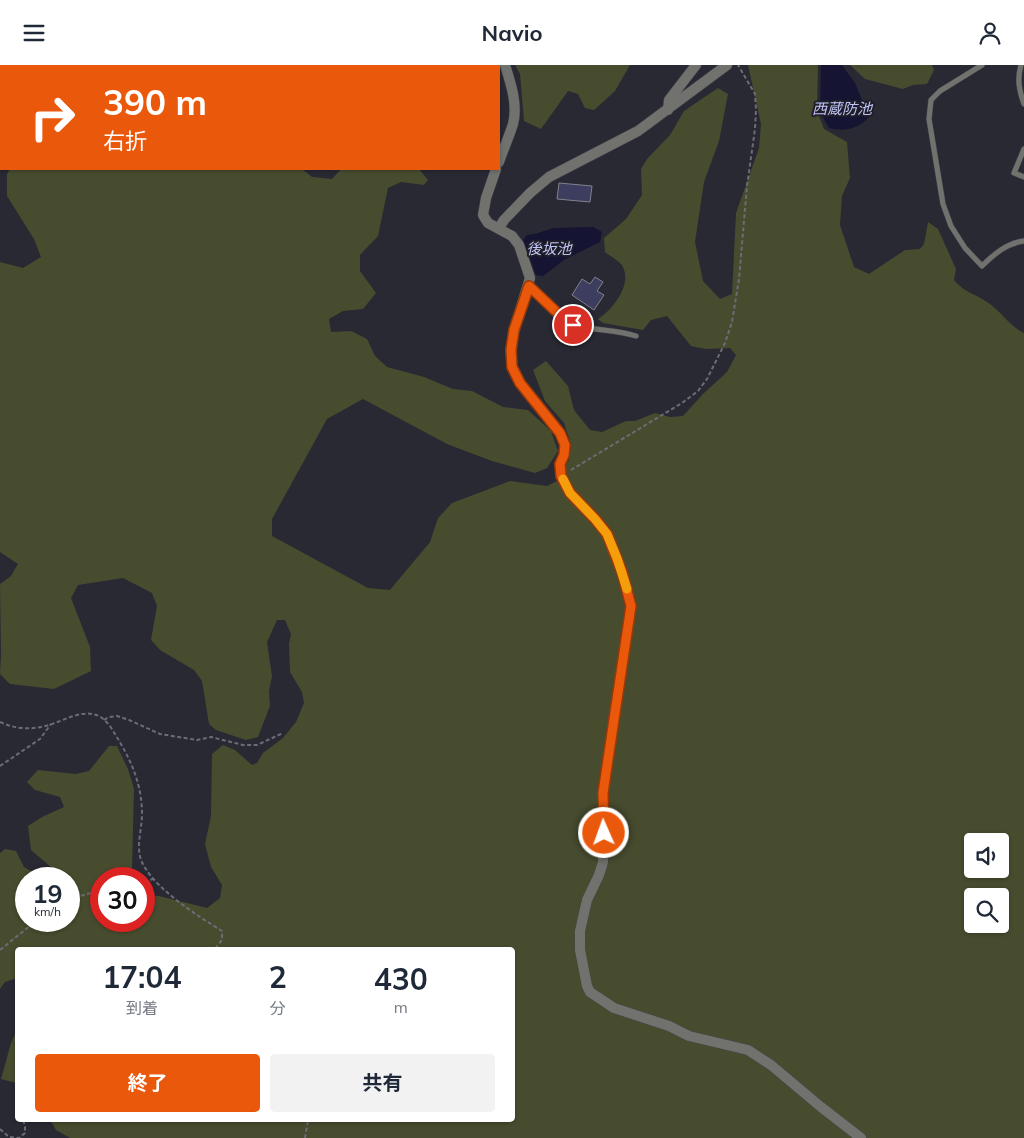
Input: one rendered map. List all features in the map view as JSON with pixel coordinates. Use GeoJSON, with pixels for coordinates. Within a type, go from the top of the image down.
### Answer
{"type":"FeatureCollection","features":[{"type":"Feature","properties":{"kind":"street"},"geometry":{"type":"LineString","coordinates":[[500,159],[513,124],[515,111],[514,98],[505,65]]}},
{"type":"Feature","properties":{"kind":"street"},"geometry":{"type":"LineString","coordinates":[[668,110],[669,100],[696,65]]}},
{"type":"Feature","properties":{"kind":"street"},"geometry":{"type":"LineString","coordinates":[[500,228],[504,220],[530,193],[549,177],[638,131],[727,65]]}},
{"type":"Feature","properties":{"kind":"street"},"geometry":{"type":"LineString","coordinates":[[496,170],[486,198],[483,215],[488,223],[512,236],[519,245],[530,278],[514,330],[511,350],[512,367],[520,383],[560,433],[565,445],[564,455],[560,464],[561,476],[570,493],[607,534],[622,572],[631,606],[603,793],[603,862],[587,900],[580,931],[580,950],[587,986],[590,992],[614,1008],[689,1036],[748,1050],[771,1065],[861,1138]]}},
{"type":"Feature","properties":{"kind":"lane"},"geometry":{"type":"LineString","coordinates":[[982,65],[940,91],[931,100],[929,119],[943,204],[951,226],[965,248],[982,266],[998,251],[1024,241]]}},
{"type":"Feature","properties":{"kind":"lane"},"geometry":{"type":"LineString","coordinates":[[1021,65],[1019,89],[1024,104]]}},
{"type":"Feature","properties":{"kind":"lane"},"geometry":{"type":"LineString","coordinates":[[1024,149],[1014,173],[1024,177]]}},
{"type":"Feature","properties":{"kind":"lane"},"geometry":{"type":"LineString","coordinates":[[529,286],[565,320],[573,325],[623,332],[636,337]]}},
{"type":"Feature","properties":{"kind":"path"},"geometry":{"type":"LineString","coordinates":[[561,476],[682,403],[698,391],[707,379],[725,343],[732,322],[739,279],[747,186],[755,129],[755,94],[738,65]]}},
{"type":"Feature","properties":{"kind":"path"},"geometry":{"type":"LineString","coordinates":[[0,722],[16,728],[31,729],[78,715],[89,714],[104,720],[110,726],[130,758],[136,772],[142,813],[138,848],[145,867]]}},
{"type":"Feature","properties":{"kind":"path"},"geometry":{"type":"LineString","coordinates":[[104,720],[117,716],[160,734],[197,739],[210,737],[243,745],[257,745],[283,733]]}},
{"type":"Feature","properties":{"kind":"path"},"geometry":{"type":"LineString","coordinates":[[0,766],[40,739],[51,724]]}},
{"type":"Feature","properties":{"kind":"path"},"geometry":{"type":"LineString","coordinates":[[155,880],[171,895],[222,931],[222,941],[217,947]]}},
{"type":"Feature","properties":{"kind":"path"},"geometry":{"type":"LineString","coordinates":[[0,950],[22,932]]}},
{"type":"Feature","properties":{"kind":"path"},"geometry":{"type":"LineString","coordinates":[[0,1129],[9,1137],[19,1138],[25,1133],[24,1122]]}},
{"type":"Feature","properties":{"kind":"path"},"geometry":{"type":"LineString","coordinates":[[305,1138],[308,1122]]}},
{"type":"Feature","properties":{"kind":"green space"},"geometry":{"type":"Polygon","coordinates":[[[515,65],[630,65],[615,91],[594,110],[585,108],[578,94],[568,91],[541,129],[524,121],[520,74],[515,65]]]}},
{"type":"Feature","properties":{"kind":"green space"},"geometry":{"type":"Polygon","coordinates":[[[748,65],[818,65],[817,111],[824,129],[847,142],[850,178],[842,196],[840,225],[854,267],[869,274],[905,250],[920,249],[924,244],[928,222],[938,229],[956,269],[954,280],[992,306],[1024,333],[1024,1138],[70,1138],[56,1130],[51,1122],[515,1122],[515,947],[15,947],[15,979],[5,982],[0,989],[0,853],[5,849],[16,851],[24,867],[15,867],[15,932],[80,932],[80,867],[51,867],[31,850],[28,826],[64,807],[60,797],[35,790],[27,782],[38,770],[76,774],[89,771],[109,746],[117,746],[128,769],[134,789],[132,867],[90,867],[90,932],[155,932],[155,896],[207,908],[220,898],[222,885],[211,867],[205,844],[211,816],[212,754],[223,745],[235,750],[252,765],[257,763],[263,753],[283,738],[296,722],[304,703],[302,692],[290,672],[289,644],[291,634],[285,620],[277,620],[267,642],[272,676],[269,691],[270,706],[258,737],[246,740],[216,730],[209,724],[202,681],[194,670],[160,650],[151,640],[157,606],[152,593],[123,578],[78,585],[71,598],[90,647],[91,671],[54,689],[10,684],[0,674],[0,584],[11,576],[18,564],[0,552],[0,262],[23,268],[41,257],[34,239],[7,196],[7,174],[9,170],[303,170],[312,177],[332,179],[340,170],[420,170],[428,180],[424,185],[401,182],[388,188],[378,236],[360,255],[360,271],[376,293],[363,309],[343,311],[329,319],[331,332],[351,331],[367,339],[375,356],[387,367],[424,377],[453,389],[472,391],[503,407],[528,410],[551,431],[558,451],[547,468],[535,473],[492,461],[447,444],[363,399],[327,419],[272,519],[272,536],[368,588],[390,590],[430,542],[438,518],[452,503],[510,481],[547,486],[557,481],[569,460],[571,444],[564,423],[545,401],[533,370],[546,361],[568,386],[574,410],[590,430],[602,432],[626,421],[635,421],[655,413],[670,417],[683,416],[727,372],[736,355],[730,348],[706,349],[691,346],[667,316],[651,320],[643,330],[603,323],[598,319],[614,304],[625,282],[622,265],[605,252],[604,238],[626,219],[642,195],[641,169],[647,159],[670,135],[684,111],[718,88],[728,94],[719,141],[704,182],[695,242],[703,281],[720,299],[732,294],[736,213],[759,148],[761,124],[748,65]]]}},
{"type":"Feature","properties":{"kind":"green space"},"geometry":{"type":"Polygon","coordinates":[[[850,65],[932,65],[934,70],[927,84],[913,85],[903,89],[865,79],[850,65]]]}},
{"type":"Feature","properties":{"kind":"green space"},"geometry":{"type":"Polygon","coordinates":[[[15,1034],[15,1083],[1,1079],[15,1034]]]}},
{"type":"Feature","properties":{"kind":"water","name":"西蔵防池"},"geometry":{"type":"Polygon","coordinates":[[[821,65],[842,65],[855,83],[869,117],[865,121],[850,129],[829,128],[820,112],[821,65]]]}},
{"type":"Feature","properties":{"kind":"water","name":"後坂池"},"geometry":{"type":"Polygon","coordinates":[[[593,227],[602,232],[600,242],[564,260],[543,276],[536,275],[523,240],[527,235],[553,228],[593,227]]]}},
{"type":"Feature","properties":{"kind":"building"},"geometry":{"type":"Polygon","coordinates":[[[559,183],[592,186],[590,202],[557,199],[559,183]]]}},
{"type":"Feature","properties":{"kind":"building"},"geometry":{"type":"Polygon","coordinates":[[[595,277],[603,282],[597,291],[604,295],[594,310],[572,295],[582,279],[590,284],[595,277]]]}},
{"type":"Feature","properties":{"kind":"slow traffic"},"geometry":{"type":"LineString","coordinates":[[563,479],[570,493],[607,534],[627,589]]}},
{"type":"Feature","properties":{"kind":"route"},"geometry":{"type":"LineString","coordinates":[[573,325],[565,320],[529,286],[514,330],[511,350],[512,367],[520,383],[560,433],[565,445],[564,455],[560,464],[561,476],[570,493],[607,534],[628,590],[631,606],[627,641],[603,793],[604,833]]}}]}
